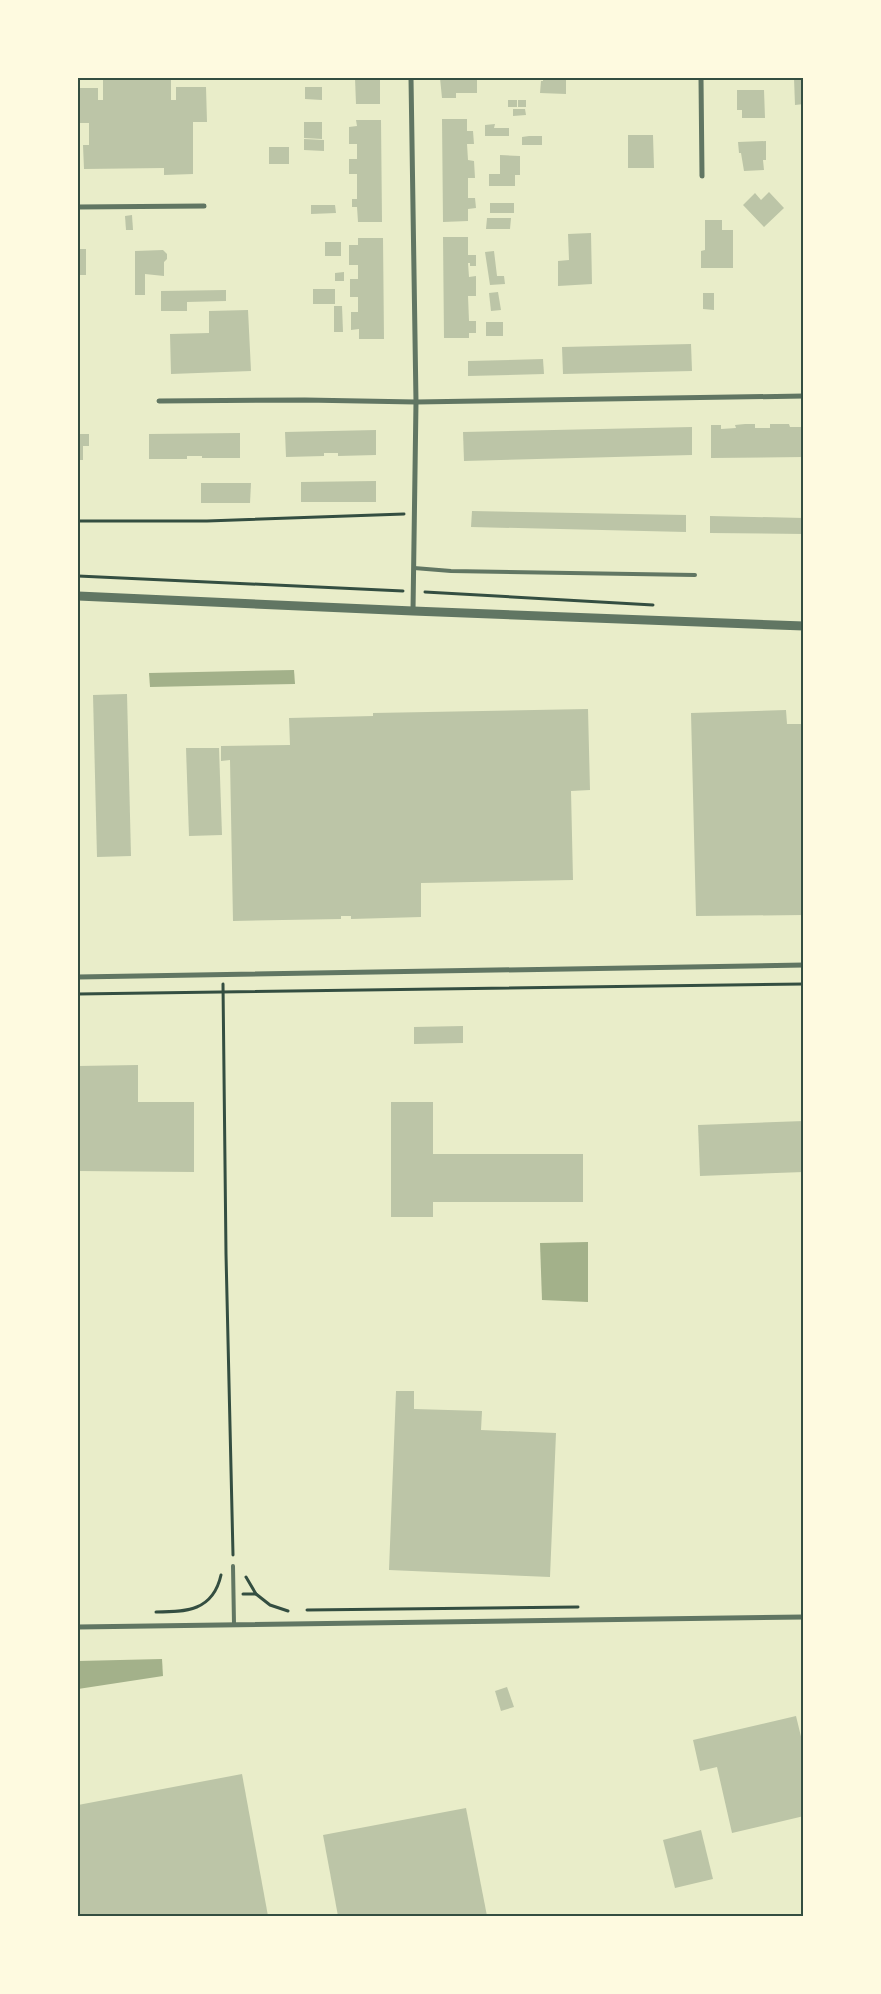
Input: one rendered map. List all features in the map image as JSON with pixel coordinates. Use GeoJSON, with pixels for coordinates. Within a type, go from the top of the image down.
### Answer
{"type":"FeatureCollection","features":[{"type":"Feature","properties":{"kind":"street"},"geometry":{"type":"LineString","coordinates":[[411,78],[416,402],[413,612]]}},
{"type":"Feature","properties":{"kind":"street"},"geometry":{"type":"LineString","coordinates":[[701,78],[702,176]]}},
{"type":"Feature","properties":{"kind":"street"},"geometry":{"type":"LineString","coordinates":[[78,207],[204,206]]}},
{"type":"Feature","properties":{"kind":"street"},"geometry":{"type":"LineString","coordinates":[[159,401],[305,400],[416,402],[804,396]]}},
{"type":"Feature","properties":{"kind":"street"},"geometry":{"type":"LineString","coordinates":[[78,596],[413,612],[804,626]]}},
{"type":"Feature","properties":{"kind":"street"},"geometry":{"type":"LineString","coordinates":[[78,977],[804,965]]}},
{"type":"Feature","properties":{"kind":"street"},"geometry":{"type":"LineString","coordinates":[[78,1627],[804,1617]]}},
{"type":"Feature","properties":{"kind":"lane"},"geometry":{"type":"LineString","coordinates":[[414,568],[451,571],[695,575]]}},
{"type":"Feature","properties":{"kind":"lane"},"geometry":{"type":"LineString","coordinates":[[233,1566],[234,1624]]}},
{"type":"Feature","properties":{"kind":"path"},"geometry":{"type":"LineString","coordinates":[[78,521],[207,520],[415,514]]}},
{"type":"Feature","properties":{"kind":"path"},"geometry":{"type":"LineString","coordinates":[[78,576],[662,605]]}},
{"type":"Feature","properties":{"kind":"path"},"geometry":{"type":"LineString","coordinates":[[223,975],[226,1264],[233,1566]]}},
{"type":"Feature","properties":{"kind":"path"},"geometry":{"type":"LineString","coordinates":[[78,994],[804,984]]}},
{"type":"Feature","properties":{"kind":"path"},"geometry":{"type":"LineString","coordinates":[[156,1612],[185,1612],[200,1605],[217,1587],[221,1572]]}},
{"type":"Feature","properties":{"kind":"path"},"geometry":{"type":"LineString","coordinates":[[256,1594],[277,1609],[294,1610]]}},
{"type":"Feature","properties":{"kind":"path"},"geometry":{"type":"LineString","coordinates":[[304,1610],[585,1607]]}},
{"type":"Feature","properties":{"kind":"shaded area"},"geometry":{"type":"Polygon","coordinates":[[[294,670],[295,684],[150,687],[149,673],[294,670]]]}},
{"type":"Feature","properties":{"kind":"shaded area"},"geometry":{"type":"Polygon","coordinates":[[[588,1242],[588,1302],[542,1300],[540,1243],[588,1242]]]}},
{"type":"Feature","properties":{"kind":"shaded area"},"geometry":{"type":"Polygon","coordinates":[[[162,1659],[163,1676],[78,1689],[78,1661],[162,1659]]]}},
{"type":"Feature","properties":{"kind":"building"},"geometry":{"type":"Polygon","coordinates":[[[103,78],[171,78],[171,100],[176,100],[176,87],[206,87],[207,122],[193,122],[193,174],[164,175],[164,168],[84,169],[83,145],[89,145],[89,123],[78,123],[78,88],[98,88],[98,100],[103,100],[103,78]]]}},
{"type":"Feature","properties":{"kind":"building"},"geometry":{"type":"Polygon","coordinates":[[[355,78],[380,78],[380,104],[356,104],[355,78]]]}},
{"type":"Feature","properties":{"kind":"building"},"geometry":{"type":"Polygon","coordinates":[[[440,78],[477,78],[477,93],[456,93],[456,98],[442,98],[440,78]]]}},
{"type":"Feature","properties":{"kind":"building"},"geometry":{"type":"Polygon","coordinates":[[[543,78],[566,78],[566,94],[540,93],[543,78]]]}},
{"type":"Feature","properties":{"kind":"building"},"geometry":{"type":"Polygon","coordinates":[[[794,78],[804,78],[804,104],[795,105],[794,78]]]}},
{"type":"Feature","properties":{"kind":"building"},"geometry":{"type":"Polygon","coordinates":[[[305,87],[322,87],[322,100],[305,99],[305,87]]]}},
{"type":"Feature","properties":{"kind":"building"},"geometry":{"type":"Polygon","coordinates":[[[737,90],[764,90],[765,118],[742,118],[742,110],[737,110],[737,90]]]}},
{"type":"Feature","properties":{"kind":"building"},"geometry":{"type":"Polygon","coordinates":[[[508,100],[517,100],[517,107],[508,107],[508,100]]]}},
{"type":"Feature","properties":{"kind":"building"},"geometry":{"type":"Polygon","coordinates":[[[518,100],[526,100],[526,107],[518,107],[518,100]]]}},
{"type":"Feature","properties":{"kind":"building"},"geometry":{"type":"Polygon","coordinates":[[[513,109],[525,109],[526,115],[513,116],[513,109]]]}},
{"type":"Feature","properties":{"kind":"building"},"geometry":{"type":"Polygon","coordinates":[[[442,119],[467,119],[467,131],[473,131],[474,144],[467,144],[468,160],[474,161],[475,178],[468,178],[468,198],[475,198],[476,208],[468,209],[468,221],[443,222],[442,119]]]}},
{"type":"Feature","properties":{"kind":"building"},"geometry":{"type":"Polygon","coordinates":[[[356,120],[381,120],[382,222],[358,222],[357,207],[352,207],[352,199],[357,199],[357,174],[349,174],[349,159],[357,159],[357,144],[349,144],[349,127],[357,126],[356,120]]]}},
{"type":"Feature","properties":{"kind":"building"},"geometry":{"type":"Polygon","coordinates":[[[304,122],[322,122],[322,139],[304,138],[304,122]]]}},
{"type":"Feature","properties":{"kind":"building"},"geometry":{"type":"Polygon","coordinates":[[[495,124],[494,128],[509,128],[509,136],[485,136],[485,125],[495,124]]]}},
{"type":"Feature","properties":{"kind":"building"},"geometry":{"type":"Polygon","coordinates":[[[628,135],[653,135],[654,168],[628,168],[628,135]]]}},
{"type":"Feature","properties":{"kind":"building"},"geometry":{"type":"Polygon","coordinates":[[[542,136],[542,145],[522,145],[522,137],[542,136]]]}},
{"type":"Feature","properties":{"kind":"building"},"geometry":{"type":"Polygon","coordinates":[[[304,139],[324,140],[324,151],[304,150],[304,139]]]}},
{"type":"Feature","properties":{"kind":"building"},"geometry":{"type":"Polygon","coordinates":[[[766,141],[766,160],[763,160],[764,170],[744,171],[738,142],[766,141]]]}},
{"type":"Feature","properties":{"kind":"building"},"geometry":{"type":"Polygon","coordinates":[[[269,147],[289,147],[289,164],[269,164],[269,147]]]}},
{"type":"Feature","properties":{"kind":"building"},"geometry":{"type":"Polygon","coordinates":[[[500,155],[520,156],[520,175],[515,175],[515,186],[489,186],[489,174],[500,174],[500,155]]]}},
{"type":"Feature","properties":{"kind":"building"},"geometry":{"type":"Polygon","coordinates":[[[769,192],[784,208],[764,227],[743,205],[755,193],[761,200],[769,192]]]}},
{"type":"Feature","properties":{"kind":"building"},"geometry":{"type":"Polygon","coordinates":[[[490,203],[514,203],[514,213],[490,213],[490,203]]]}},
{"type":"Feature","properties":{"kind":"building"},"geometry":{"type":"Polygon","coordinates":[[[311,205],[335,205],[336,213],[311,214],[311,205]]]}},
{"type":"Feature","properties":{"kind":"building"},"geometry":{"type":"Polygon","coordinates":[[[132,215],[133,230],[126,230],[125,216],[132,215]]]}},
{"type":"Feature","properties":{"kind":"building"},"geometry":{"type":"Polygon","coordinates":[[[487,218],[511,218],[510,229],[486,229],[487,218]]]}},
{"type":"Feature","properties":{"kind":"building"},"geometry":{"type":"Polygon","coordinates":[[[705,220],[722,220],[722,230],[733,230],[733,268],[701,268],[701,251],[705,250],[705,220]]]}},
{"type":"Feature","properties":{"kind":"building"},"geometry":{"type":"Polygon","coordinates":[[[591,233],[592,284],[558,286],[558,261],[569,260],[568,234],[591,233]]]}},
{"type":"Feature","properties":{"kind":"building"},"geometry":{"type":"Polygon","coordinates":[[[443,237],[468,237],[468,255],[476,255],[476,266],[470,266],[470,263],[468,263],[469,277],[476,276],[476,296],[468,296],[469,321],[476,321],[476,333],[469,333],[469,338],[444,338],[443,237]]]}},
{"type":"Feature","properties":{"kind":"building"},"geometry":{"type":"Polygon","coordinates":[[[358,238],[383,238],[384,339],[359,339],[359,329],[351,330],[351,312],[358,312],[358,297],[350,297],[350,279],[358,279],[358,265],[349,265],[349,245],[358,245],[358,238]]]}},
{"type":"Feature","properties":{"kind":"building"},"geometry":{"type":"Polygon","coordinates":[[[325,242],[341,242],[341,256],[325,256],[325,242]]]}},
{"type":"Feature","properties":{"kind":"building"},"geometry":{"type":"Polygon","coordinates":[[[78,249],[86,249],[86,275],[78,275],[78,249]]]}},
{"type":"Feature","properties":{"kind":"building"},"geometry":{"type":"Polygon","coordinates":[[[163,250],[167,254],[167,259],[164,262],[164,276],[145,274],[145,295],[135,295],[135,251],[163,250]]]}},
{"type":"Feature","properties":{"kind":"building"},"geometry":{"type":"Polygon","coordinates":[[[494,251],[497,276],[504,276],[505,284],[490,285],[485,252],[494,251]]]}},
{"type":"Feature","properties":{"kind":"building"},"geometry":{"type":"Polygon","coordinates":[[[344,272],[344,281],[335,281],[335,273],[344,272]]]}},
{"type":"Feature","properties":{"kind":"building"},"geometry":{"type":"Polygon","coordinates":[[[313,289],[335,289],[335,304],[313,304],[313,289]]]}},
{"type":"Feature","properties":{"kind":"building"},"geometry":{"type":"Polygon","coordinates":[[[226,290],[226,301],[187,302],[187,311],[161,311],[161,291],[226,290]]]}},
{"type":"Feature","properties":{"kind":"building"},"geometry":{"type":"Polygon","coordinates":[[[498,292],[501,310],[491,311],[489,293],[498,292]]]}},
{"type":"Feature","properties":{"kind":"building"},"geometry":{"type":"Polygon","coordinates":[[[703,293],[714,293],[714,310],[703,309],[703,293]]]}},
{"type":"Feature","properties":{"kind":"building"},"geometry":{"type":"Polygon","coordinates":[[[334,306],[342,306],[343,332],[334,332],[334,306]]]}},
{"type":"Feature","properties":{"kind":"building"},"geometry":{"type":"Polygon","coordinates":[[[248,310],[251,371],[171,374],[170,334],[209,333],[209,311],[248,310]]]}},
{"type":"Feature","properties":{"kind":"building"},"geometry":{"type":"Polygon","coordinates":[[[486,322],[503,322],[503,336],[486,336],[486,322]]]}},
{"type":"Feature","properties":{"kind":"building"},"geometry":{"type":"Polygon","coordinates":[[[691,344],[692,371],[563,374],[562,347],[691,344]]]}},
{"type":"Feature","properties":{"kind":"building"},"geometry":{"type":"Polygon","coordinates":[[[543,359],[544,374],[468,376],[468,361],[543,359]]]}},
{"type":"Feature","properties":{"kind":"building"},"geometry":{"type":"Polygon","coordinates":[[[755,424],[755,428],[770,428],[770,424],[789,424],[790,427],[804,427],[804,457],[711,458],[711,425],[721,425],[721,429],[736,428],[735,425],[755,424]]]}},
{"type":"Feature","properties":{"kind":"building"},"geometry":{"type":"Polygon","coordinates":[[[692,427],[692,455],[464,461],[463,432],[692,427]]]}},
{"type":"Feature","properties":{"kind":"building"},"geometry":{"type":"Polygon","coordinates":[[[376,430],[376,455],[338,456],[338,453],[324,453],[324,456],[286,457],[285,432],[376,430]]]}},
{"type":"Feature","properties":{"kind":"building"},"geometry":{"type":"Polygon","coordinates":[[[240,433],[240,458],[187,456],[187,459],[149,459],[149,434],[240,433]]]}},
{"type":"Feature","properties":{"kind":"building"},"geometry":{"type":"Polygon","coordinates":[[[78,434],[89,434],[89,446],[83,446],[83,460],[78,460],[78,434]]]}},
{"type":"Feature","properties":{"kind":"building"},"geometry":{"type":"Polygon","coordinates":[[[376,481],[376,502],[301,502],[301,482],[376,481]]]}},
{"type":"Feature","properties":{"kind":"building"},"geometry":{"type":"Polygon","coordinates":[[[201,483],[251,483],[250,503],[201,503],[201,483]]]}},
{"type":"Feature","properties":{"kind":"building"},"geometry":{"type":"Polygon","coordinates":[[[472,511],[686,515],[686,532],[471,527],[472,511]]]}},
{"type":"Feature","properties":{"kind":"building"},"geometry":{"type":"Polygon","coordinates":[[[710,516],[804,518],[804,534],[710,533],[710,516]]]}},
{"type":"Feature","properties":{"kind":"building"},"geometry":{"type":"Polygon","coordinates":[[[127,694],[131,856],[97,857],[93,695],[127,694]]]}},
{"type":"Feature","properties":{"kind":"building"},"geometry":{"type":"Polygon","coordinates":[[[588,709],[590,790],[571,791],[573,880],[421,883],[421,917],[351,919],[351,916],[341,916],[341,919],[233,921],[230,760],[221,761],[221,746],[290,745],[289,718],[373,716],[373,713],[588,709]]]}},
{"type":"Feature","properties":{"kind":"building"},"geometry":{"type":"Polygon","coordinates":[[[786,710],[787,724],[804,724],[804,915],[696,916],[691,713],[786,710]]]}},
{"type":"Feature","properties":{"kind":"building"},"geometry":{"type":"Polygon","coordinates":[[[186,748],[219,748],[222,835],[189,836],[186,748]]]}},
{"type":"Feature","properties":{"kind":"building"},"geometry":{"type":"Polygon","coordinates":[[[463,1026],[463,1043],[414,1044],[414,1027],[463,1026]]]}},
{"type":"Feature","properties":{"kind":"building"},"geometry":{"type":"Polygon","coordinates":[[[138,1065],[138,1102],[194,1102],[194,1172],[78,1171],[78,1066],[138,1065]]]}},
{"type":"Feature","properties":{"kind":"building"},"geometry":{"type":"Polygon","coordinates":[[[391,1102],[433,1102],[433,1154],[583,1154],[583,1202],[433,1202],[433,1217],[391,1217],[391,1102]]]}},
{"type":"Feature","properties":{"kind":"building"},"geometry":{"type":"Polygon","coordinates":[[[804,1121],[804,1172],[700,1176],[698,1125],[804,1121]]]}},
{"type":"Feature","properties":{"kind":"building"},"geometry":{"type":"Polygon","coordinates":[[[396,1391],[414,1391],[414,1409],[482,1411],[481,1430],[556,1433],[550,1577],[389,1570],[396,1391]]]}},
{"type":"Feature","properties":{"kind":"building"},"geometry":{"type":"Polygon","coordinates":[[[507,1687],[514,1707],[501,1711],[495,1691],[507,1687]]]}},
{"type":"Feature","properties":{"kind":"building"},"geometry":{"type":"Polygon","coordinates":[[[796,1716],[804,1749],[804,1816],[732,1833],[717,1767],[700,1771],[693,1740],[796,1716]]]}},
{"type":"Feature","properties":{"kind":"building"},"geometry":{"type":"Polygon","coordinates":[[[242,1774],[268,1916],[78,1916],[78,1805],[242,1774]]]}},
{"type":"Feature","properties":{"kind":"building"},"geometry":{"type":"Polygon","coordinates":[[[466,1808],[487,1916],[338,1916],[323,1835],[466,1808]]]}},
{"type":"Feature","properties":{"kind":"building"},"geometry":{"type":"Polygon","coordinates":[[[701,1830],[713,1879],[675,1888],[663,1840],[701,1830]]]}}]}
